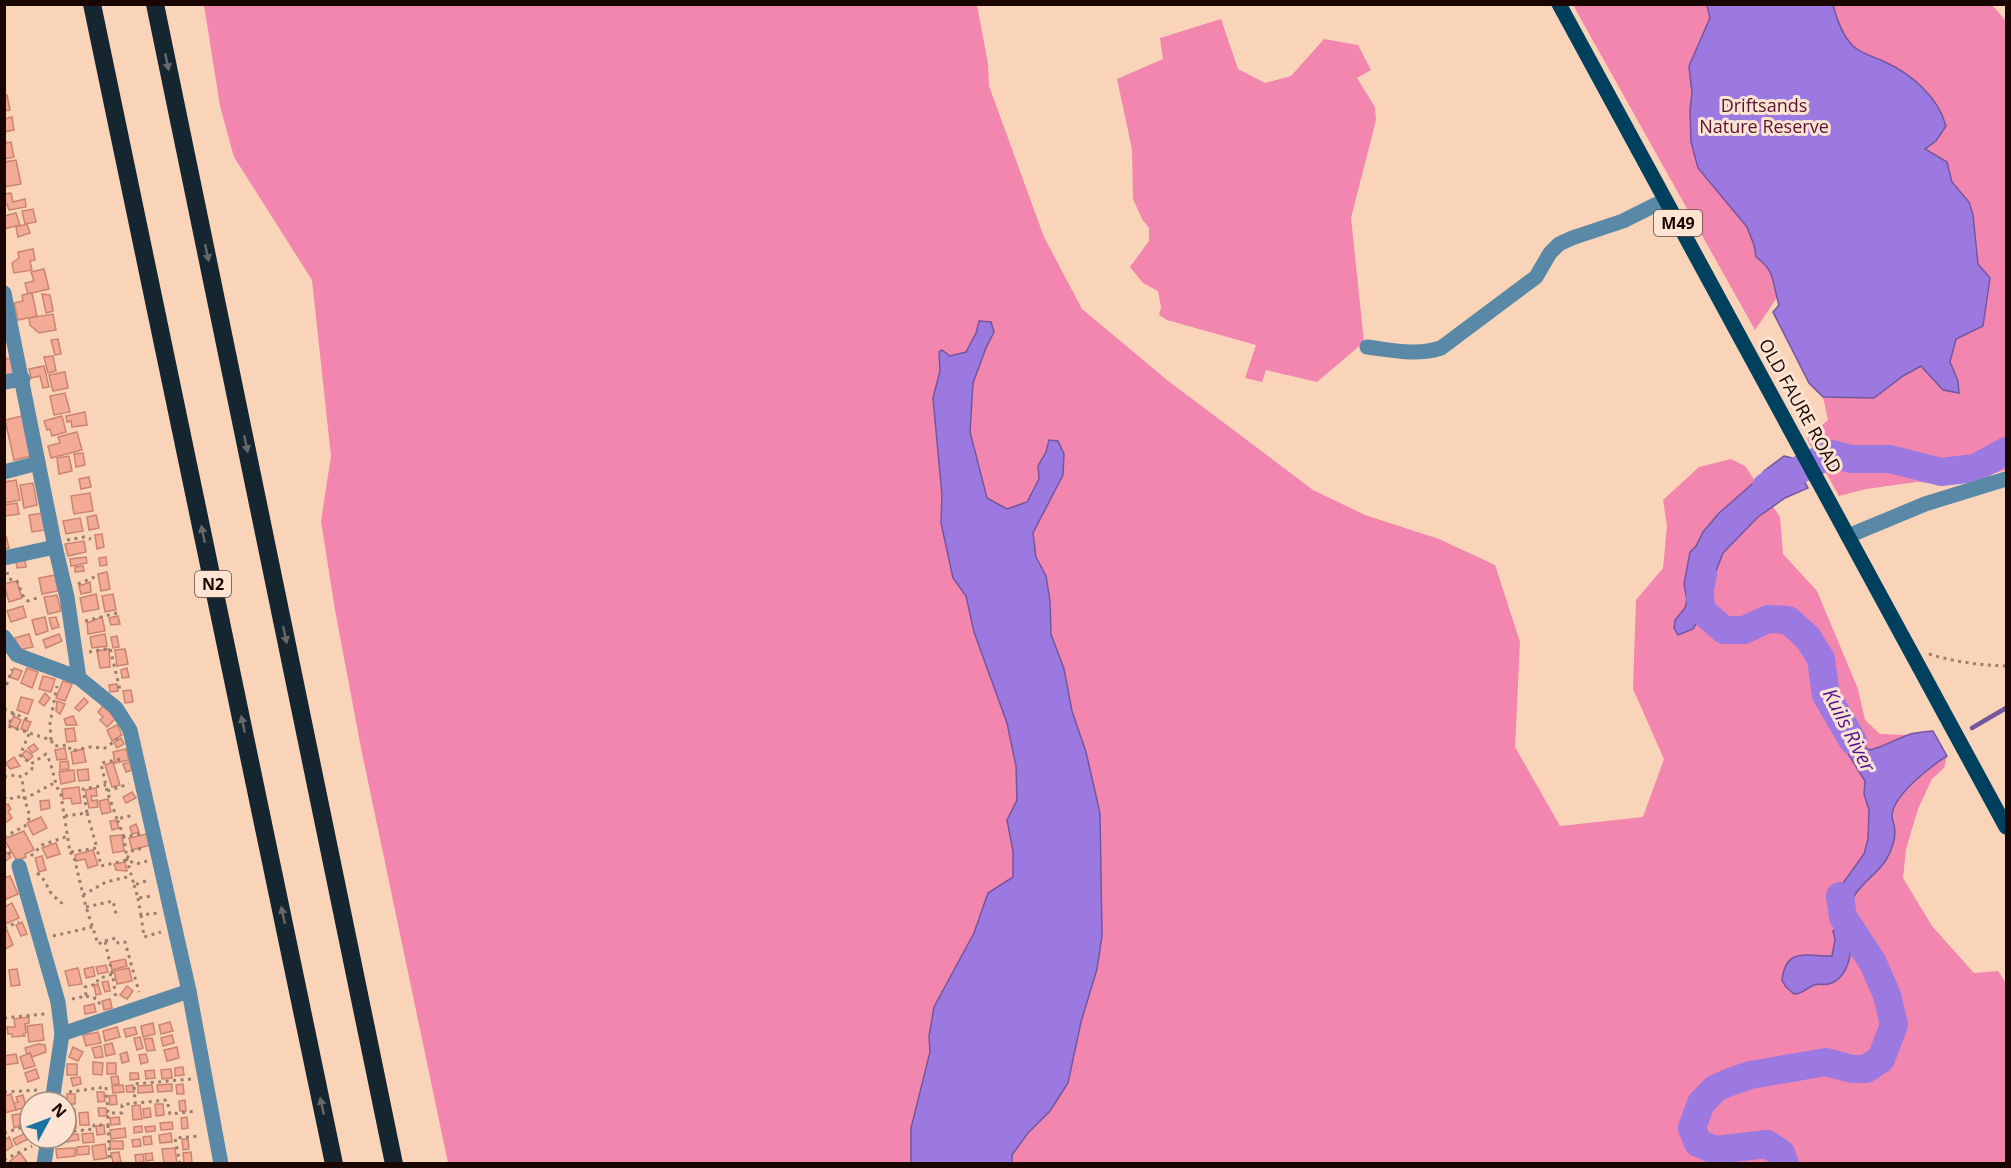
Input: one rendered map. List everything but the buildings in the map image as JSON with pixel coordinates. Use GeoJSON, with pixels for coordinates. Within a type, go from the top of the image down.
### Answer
{"type":"FeatureCollection","features":[{"type":"Feature","properties":{"kind":"highway","name":"N2"},"geometry":{"type":"LineString","coordinates":[[92,4],[334,1164]]}},
{"type":"Feature","properties":{"kind":"highway"},"geometry":{"type":"LineString","coordinates":[[155,4],[394,1164]]}},
{"type":"Feature","properties":{"kind":"main road","name":"OLD FAURE ROAD"},"geometry":{"type":"LineString","coordinates":[[1559,4],[2007,826]]}},
{"type":"Feature","properties":{"kind":"street"},"geometry":{"type":"LineString","coordinates":[[1367,347],[1418,353],[1440,348],[1536,277],[1550,253],[1559,244],[1623,221],[1665,200]]}},
{"type":"Feature","properties":{"kind":"street"},"geometry":{"type":"LineString","coordinates":[[5,293],[54,545],[65,587],[79,678]]}},
{"type":"Feature","properties":{"kind":"street"},"geometry":{"type":"LineString","coordinates":[[4,382],[23,379]]}},
{"type":"Feature","properties":{"kind":"street"},"geometry":{"type":"LineString","coordinates":[[4,472],[38,463]]}},
{"type":"Feature","properties":{"kind":"street"},"geometry":{"type":"LineString","coordinates":[[1848,536],[1925,504],[2007,479]]}},
{"type":"Feature","properties":{"kind":"street"},"geometry":{"type":"LineString","coordinates":[[6,564],[54,545]]}},
{"type":"Feature","properties":{"kind":"street"},"geometry":{"type":"LineString","coordinates":[[4,637],[17,655],[79,678],[116,708],[130,730],[189,991],[220,1164]]}},
{"type":"Feature","properties":{"kind":"street"},"geometry":{"type":"LineString","coordinates":[[19,866],[58,1007],[62,1034],[53,1090]]}},
{"type":"Feature","properties":{"kind":"street"},"geometry":{"type":"LineString","coordinates":[[62,1034],[189,991]]}},
{"type":"Feature","properties":{"kind":"path"},"geometry":{"type":"LineString","coordinates":[[54,545],[84,537],[91,539]]}},
{"type":"Feature","properties":{"kind":"path"},"geometry":{"type":"LineString","coordinates":[[6,564],[9,579],[17,581],[24,598],[28,600],[40,597]]}},
{"type":"Feature","properties":{"kind":"path"},"geometry":{"type":"LineString","coordinates":[[65,587],[97,576]]}},
{"type":"Feature","properties":{"kind":"path"},"geometry":{"type":"LineString","coordinates":[[71,621],[86,622],[90,620],[89,618],[117,613]]}},
{"type":"Feature","properties":{"kind":"path"},"geometry":{"type":"LineString","coordinates":[[75,656],[96,649],[110,648],[120,691]]}},
{"type":"Feature","properties":{"kind":"path"},"geometry":{"type":"LineString","coordinates":[[1910,648],[1947,659],[1982,665],[2007,666]]}},
{"type":"Feature","properties":{"kind":"path"},"geometry":{"type":"LineString","coordinates":[[62,671],[53,697],[50,723],[51,740],[54,746],[68,745],[71,751],[90,747],[105,748],[130,730]]}},
{"type":"Feature","properties":{"kind":"path"},"geometry":{"type":"LineString","coordinates":[[4,709],[29,720]]}},
{"type":"Feature","properties":{"kind":"path"},"geometry":{"type":"LineString","coordinates":[[14,713],[8,726],[51,740]]}},
{"type":"Feature","properties":{"kind":"path"},"geometry":{"type":"LineString","coordinates":[[22,777],[32,769],[31,764],[20,755],[29,734]]}},
{"type":"Feature","properties":{"kind":"path"},"geometry":{"type":"LineString","coordinates":[[31,764],[46,754],[52,764],[61,795],[70,852],[74,857],[98,944],[116,938],[118,943],[125,942],[137,979],[142,1007]]}},
{"type":"Feature","properties":{"kind":"path"},"geometry":{"type":"LineString","coordinates":[[136,757],[102,763],[107,791],[124,837],[144,937],[174,929]]}},
{"type":"Feature","properties":{"kind":"path"},"geometry":{"type":"LineString","coordinates":[[4,777],[15,775],[22,777]]}},
{"type":"Feature","properties":{"kind":"path"},"geometry":{"type":"LineString","coordinates":[[4,837],[25,826],[30,818],[24,798],[22,777]]}},
{"type":"Feature","properties":{"kind":"path"},"geometry":{"type":"LineString","coordinates":[[107,791],[141,781]]}},
{"type":"Feature","properties":{"kind":"path"},"geometry":{"type":"LineString","coordinates":[[4,797],[7,800],[15,797],[24,798],[56,782]]}},
{"type":"Feature","properties":{"kind":"path"},"geometry":{"type":"LineString","coordinates":[[106,785],[83,789],[101,866],[127,860],[136,864],[155,845]]}},
{"type":"Feature","properties":{"kind":"path"},"geometry":{"type":"LineString","coordinates":[[117,819],[148,811]]}},
{"type":"Feature","properties":{"kind":"path"},"geometry":{"type":"LineString","coordinates":[[64,816],[87,813]]}},
{"type":"Feature","properties":{"kind":"path"},"geometry":{"type":"LineString","coordinates":[[19,866],[42,845],[68,836]]}},
{"type":"Feature","properties":{"kind":"path"},"geometry":{"type":"LineString","coordinates":[[124,837],[155,845]]}},
{"type":"Feature","properties":{"kind":"path"},"geometry":{"type":"LineString","coordinates":[[127,860],[132,851],[155,845]]}},
{"type":"Feature","properties":{"kind":"path"},"geometry":{"type":"LineString","coordinates":[[70,852],[96,848]]}},
{"type":"Feature","properties":{"kind":"path"},"geometry":{"type":"LineString","coordinates":[[36,872],[46,880],[52,896],[61,901],[64,907]]}},
{"type":"Feature","properties":{"kind":"path"},"geometry":{"type":"LineString","coordinates":[[83,895],[106,882],[131,876]]}},
{"type":"Feature","properties":{"kind":"path"},"geometry":{"type":"LineString","coordinates":[[134,885],[162,876]]}},
{"type":"Feature","properties":{"kind":"path"},"geometry":{"type":"LineString","coordinates":[[138,898],[166,894]]}},
{"type":"Feature","properties":{"kind":"path"},"geometry":{"type":"LineString","coordinates":[[86,907],[112,901],[117,918]]}},
{"type":"Feature","properties":{"kind":"path"},"geometry":{"type":"LineString","coordinates":[[141,915],[170,911]]}},
{"type":"Feature","properties":{"kind":"path"},"geometry":{"type":"LineString","coordinates":[[40,938],[92,927]]}},
{"type":"Feature","properties":{"kind":"path"},"geometry":{"type":"LineString","coordinates":[[105,941],[118,1015]]}},
{"type":"Feature","properties":{"kind":"path"},"geometry":{"type":"LineString","coordinates":[[4,1018],[58,1007],[86,996],[85,987],[97,984],[98,979],[112,974]]}},
{"type":"Feature","properties":{"kind":"path"},"geometry":{"type":"LineString","coordinates":[[135,1103],[134,1084],[205,1078]]}},
{"type":"Feature","properties":{"kind":"path"},"geometry":{"type":"LineString","coordinates":[[78,1093],[105,1087],[110,1164]]}},
{"type":"Feature","properties":{"kind":"path"},"geometry":{"type":"LineString","coordinates":[[108,1113],[122,1113],[122,1105],[167,1100],[170,1114],[211,1109]]}},
{"type":"Feature","properties":{"kind":"path"},"geometry":{"type":"LineString","coordinates":[[78,1131],[94,1129],[94,1125],[108,1125]]}},
{"type":"Feature","properties":{"kind":"path"},"geometry":{"type":"LineString","coordinates":[[180,1164],[175,1138],[215,1135]]}},
{"type":"Feature","properties":{"kind":"path"},"geometry":{"type":"LineString","coordinates":[[4,1160],[22,1150]]}},
{"type":"Feature","properties":{"kind":"green space"},"geometry":{"type":"Polygon","coordinates":[[[204,5],[977,5],[988,64],[989,86],[1044,237],[1082,309],[1167,380],[1313,490],[1365,515],[1439,539],[1495,565],[1520,642],[1515,747],[1560,826],[1643,817],[1664,759],[1633,689],[1636,600],[1663,568],[1667,526],[1663,500],[1699,467],[1731,459],[1745,466],[1780,517],[1783,554],[1817,591],[1858,689],[1865,720],[1880,734],[1909,735],[1933,731],[1947,756],[1944,768],[1932,779],[1918,809],[1906,849],[1903,878],[1932,926],[1974,973],[1998,971],[2006,983],[2006,1163],[1012,1163],[1012,1155],[1028,1133],[1050,1111],[1097,969],[1102,936],[1100,814],[1086,752],[1072,711],[1064,669],[1051,634],[1050,601],[1046,576],[1036,557],[1033,533],[1044,513],[1049,441],[1038,466],[1039,478],[1027,502],[1007,509],[987,498],[970,432],[973,383],[994,332],[979,321],[976,333],[966,352],[950,356],[942,350],[939,352],[940,371],[933,398],[942,495],[941,523],[953,578],[966,596],[974,632],[1007,723],[1016,766],[1017,800],[1007,820],[1013,851],[1013,877],[1002,885],[934,1007],[929,1036],[930,1051],[911,1128],[911,1163],[448,1163],[361,748],[321,521],[331,456],[312,280],[234,157],[220,106],[204,5]]]}},
{"type":"Feature","properties":{"kind":"green space","name":"Driftsands Nature Reserve"},"geometry":{"type":"Polygon","coordinates":[[[1573,5],[1992,5],[2006,21],[2006,470],[1957,484],[1917,482],[1866,489],[1839,496],[1807,439],[1828,420],[1823,397],[1874,398],[1903,376],[1921,366],[1943,390],[1958,381],[1950,362],[1956,339],[1990,278],[1978,264],[1973,215],[1969,202],[1952,182],[1947,162],[1924,149],[1920,87],[1755,330],[1573,5]]]}},
{"type":"Feature","properties":{"kind":"green space"},"geometry":{"type":"Polygon","coordinates":[[[1221,19],[1238,69],[1265,83],[1291,76],[1324,39],[1358,45],[1371,70],[1357,78],[1375,107],[1376,120],[1351,218],[1364,342],[1317,382],[1266,370],[1262,382],[1245,378],[1256,345],[1167,320],[1159,315],[1161,307],[1158,291],[1143,283],[1130,267],[1149,241],[1149,228],[1133,199],[1132,149],[1117,79],[1163,59],[1160,38],[1221,19]]]}},
{"type":"Feature","properties":{"kind":"water"},"geometry":{"type":"Polygon","coordinates":[[[1707,5],[1833,5],[1843,32],[1853,46],[1913,79],[1937,105],[1946,126],[1936,141],[1925,149],[1947,162],[1952,182],[1969,202],[1973,215],[1978,264],[1990,278],[1983,326],[1956,339],[1950,362],[1958,381],[1959,393],[1943,390],[1921,366],[1903,376],[1874,398],[1823,397],[1809,383],[1773,312],[1779,305],[1772,278],[1767,267],[1756,257],[1747,227],[1698,168],[1691,142],[1692,93],[1689,66],[1710,18],[1707,5]]]}},
{"type":"Feature","properties":{"kind":"water"},"geometry":{"type":"Polygon","coordinates":[[[979,321],[991,322],[994,332],[973,383],[970,432],[987,498],[1007,509],[1027,502],[1039,479],[1038,466],[1046,452],[1049,440],[1058,441],[1064,454],[1063,475],[1033,533],[1036,557],[1046,576],[1050,601],[1051,634],[1064,669],[1072,711],[1086,752],[1100,813],[1102,936],[1097,969],[1081,1022],[1068,1083],[1050,1111],[1028,1133],[1012,1155],[1012,1163],[911,1163],[911,1128],[930,1052],[929,1036],[934,1007],[974,933],[988,893],[1013,877],[1013,851],[1007,820],[1017,800],[1016,766],[1007,723],[974,632],[966,596],[953,578],[941,523],[942,495],[933,398],[940,371],[939,352],[942,350],[950,356],[966,352],[976,333],[979,321]]]}},
{"type":"Feature","properties":{"kind":"water"},"geometry":{"type":"Polygon","coordinates":[[[1784,456],[1792,458],[1808,488],[1785,498],[1758,517],[1723,553],[1711,584],[1711,601],[1693,629],[1678,635],[1674,628],[1675,620],[1685,608],[1687,600],[1684,584],[1690,552],[1719,513],[1764,471],[1784,456]]]}},
{"type":"Feature","properties":{"kind":"water"},"geometry":{"type":"Polygon","coordinates":[[[1837,706],[1842,706],[1866,748],[1870,750],[1911,734],[1933,731],[1947,756],[1914,782],[1894,808],[1892,817],[1895,834],[1890,852],[1852,901],[1853,926],[1850,958],[1844,972],[1832,983],[1814,985],[1794,994],[1782,980],[1784,969],[1788,962],[1800,955],[1832,956],[1835,940],[1833,931],[1842,927],[1831,909],[1833,897],[1864,854],[1868,839],[1869,810],[1864,794],[1865,781],[1829,723],[1831,711],[1837,706]]]}},
{"type":"Feature","properties":{"kind":"waterway","name":"Kuils River"},"geometry":{"type":"LineString","coordinates":[[1766,487],[1832,454],[1851,459],[1890,459],[1941,472],[1975,468],[2006,451]]}},
{"type":"Feature","properties":{"kind":"waterway","name":"Kuils River"},"geometry":{"type":"LineString","coordinates":[[1703,574],[1700,589],[1701,610],[1724,630],[1744,630],[1768,619],[1788,620],[1808,638],[1821,659],[1826,695],[1853,741]]}},
{"type":"Feature","properties":{"kind":"waterway"},"geometry":{"type":"LineString","coordinates":[[1972,728],[2006,708]]}},
{"type":"Feature","properties":{"kind":"waterway","name":"Kuils River"},"geometry":{"type":"LineString","coordinates":[[1785,1164],[1781,1153],[1767,1144],[1715,1150],[1698,1143],[1692,1128],[1701,1103],[1716,1088],[1730,1082],[1750,1075],[1826,1062],[1852,1069],[1866,1069],[1881,1059],[1894,1025],[1887,995],[1873,963],[1843,917],[1840,896]]}}]}
